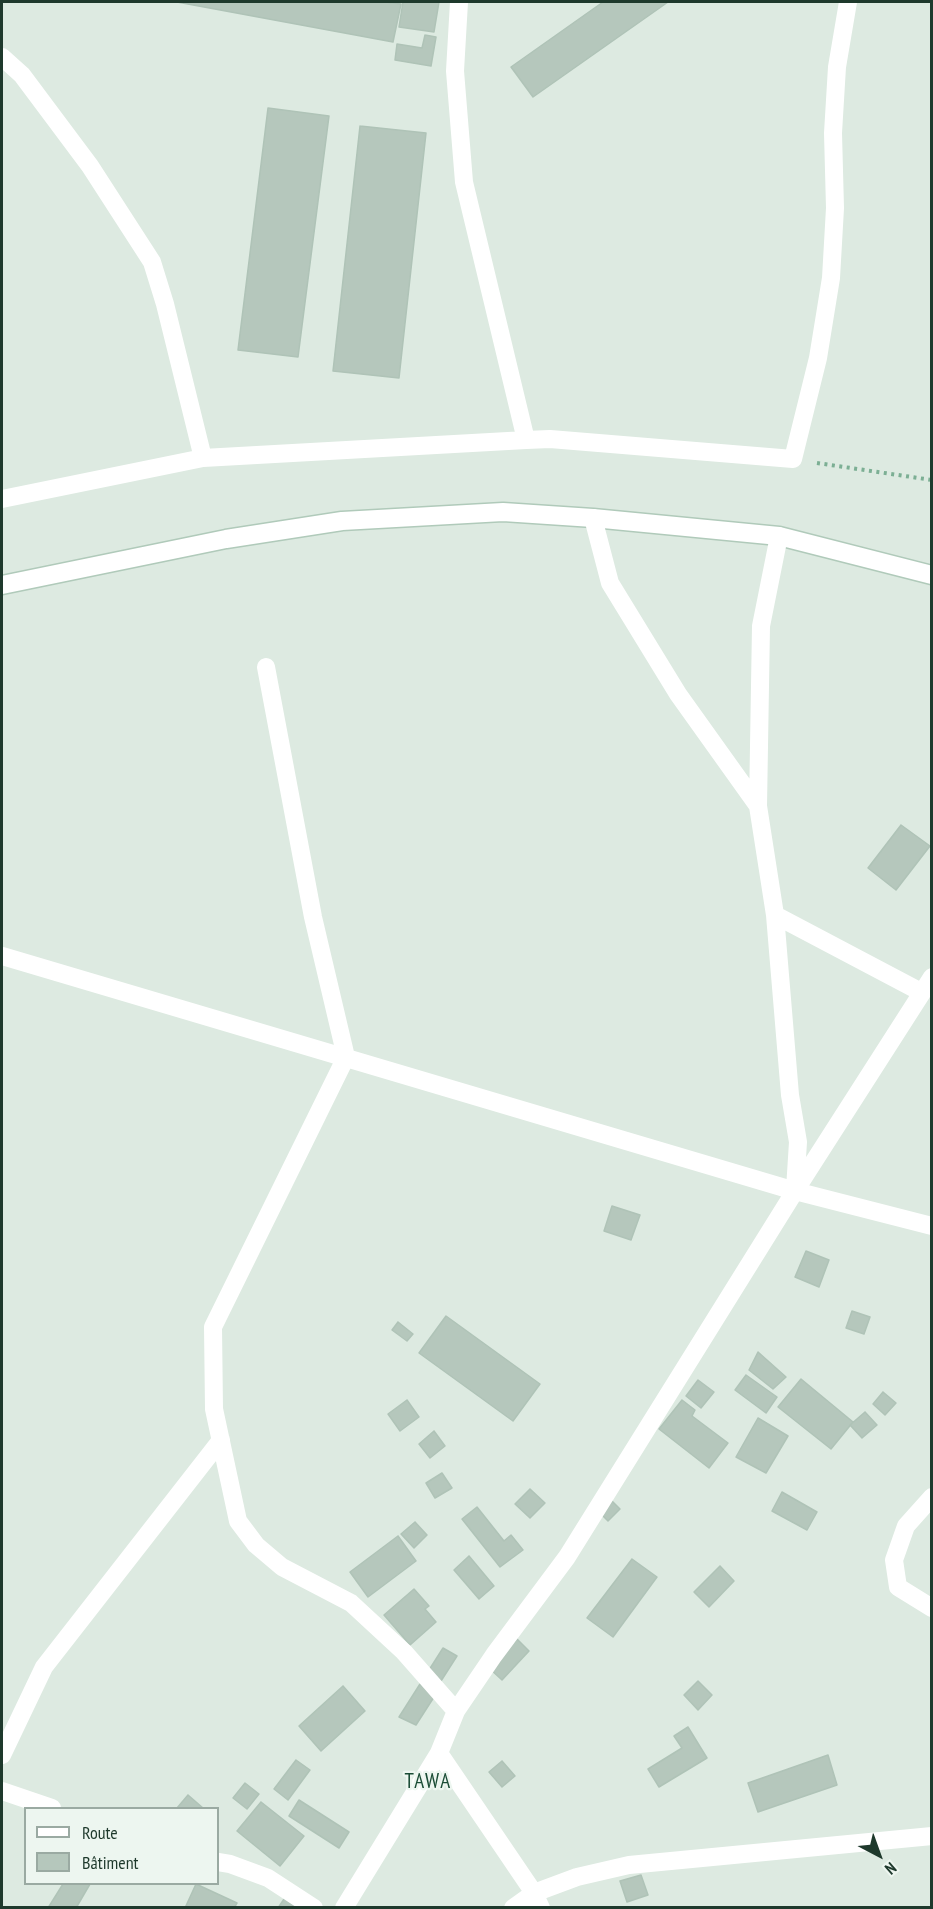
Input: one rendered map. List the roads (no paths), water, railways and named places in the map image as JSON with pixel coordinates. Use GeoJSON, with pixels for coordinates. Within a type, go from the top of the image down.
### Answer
{"type":"FeatureCollection","features":[{"type":"Feature","properties":{"kind":"street"},"geometry":{"type":"LineString","coordinates":[[459,2],[454,71],[464,182],[526,440]]}},
{"type":"Feature","properties":{"kind":"street"},"geometry":{"type":"LineString","coordinates":[[2,499],[202,458],[526,440],[550,439],[793,459],[818,358],[831,278],[835,208],[833,133],[837,67],[848,2]]}},
{"type":"Feature","properties":{"kind":"street"},"geometry":{"type":"LineString","coordinates":[[2,57],[22,75],[90,166],[152,262],[165,304],[202,458]]}},
{"type":"Feature","properties":{"kind":"street"},"geometry":{"type":"LineString","coordinates":[[2,585],[226,539],[342,521],[503,512],[593,518],[779,536],[932,575]]}},
{"type":"Feature","properties":{"kind":"street"},"geometry":{"type":"LineString","coordinates":[[593,518],[610,583],[678,694],[758,806]]}},
{"type":"Feature","properties":{"kind":"street"},"geometry":{"type":"LineString","coordinates":[[779,536],[761,626],[758,806],[775,915],[790,1095],[798,1142],[795,1191]]}},
{"type":"Feature","properties":{"kind":"street"},"geometry":{"type":"LineString","coordinates":[[266,667],[313,917],[346,1057],[213,1327],[214,1408],[238,1521],[256,1545],[282,1566],[351,1603],[404,1652],[456,1711]]}},
{"type":"Feature","properties":{"kind":"street"},"geometry":{"type":"LineString","coordinates":[[775,915],[921,992]]}},
{"type":"Feature","properties":{"kind":"street"},"geometry":{"type":"LineString","coordinates":[[2,956],[795,1191],[932,1226]]}},
{"type":"Feature","properties":{"kind":"street"},"geometry":{"type":"LineString","coordinates":[[344,1908],[439,1753],[456,1711],[494,1655],[567,1557],[795,1191],[932,977]]}},
{"type":"Feature","properties":{"kind":"street"},"geometry":{"type":"LineString","coordinates":[[2,1755],[44,1667],[221,1440]]}},
{"type":"Feature","properties":{"kind":"street"},"geometry":{"type":"LineString","coordinates":[[932,1497],[906,1526],[894,1560],[898,1587],[932,1608]]}},
{"type":"Feature","properties":{"kind":"street"},"geometry":{"type":"LineString","coordinates":[[439,1753],[537,1900]]}},
{"type":"Feature","properties":{"kind":"street"},"geometry":{"type":"LineString","coordinates":[[2,1791],[46,1807]]}},
{"type":"Feature","properties":{"kind":"street"},"geometry":{"type":"LineString","coordinates":[[513,1908],[537,1900],[577,1877],[628,1865],[932,1836]]}},
{"type":"Feature","properties":{"kind":"street"},"geometry":{"type":"LineString","coordinates":[[219,1862],[268,1878],[314,1908]]}},
{"type":"Feature","properties":{"kind":"district","name":"TAWA"},"geometry":{"type":"Point","coordinates":[428,1782]}}]}
